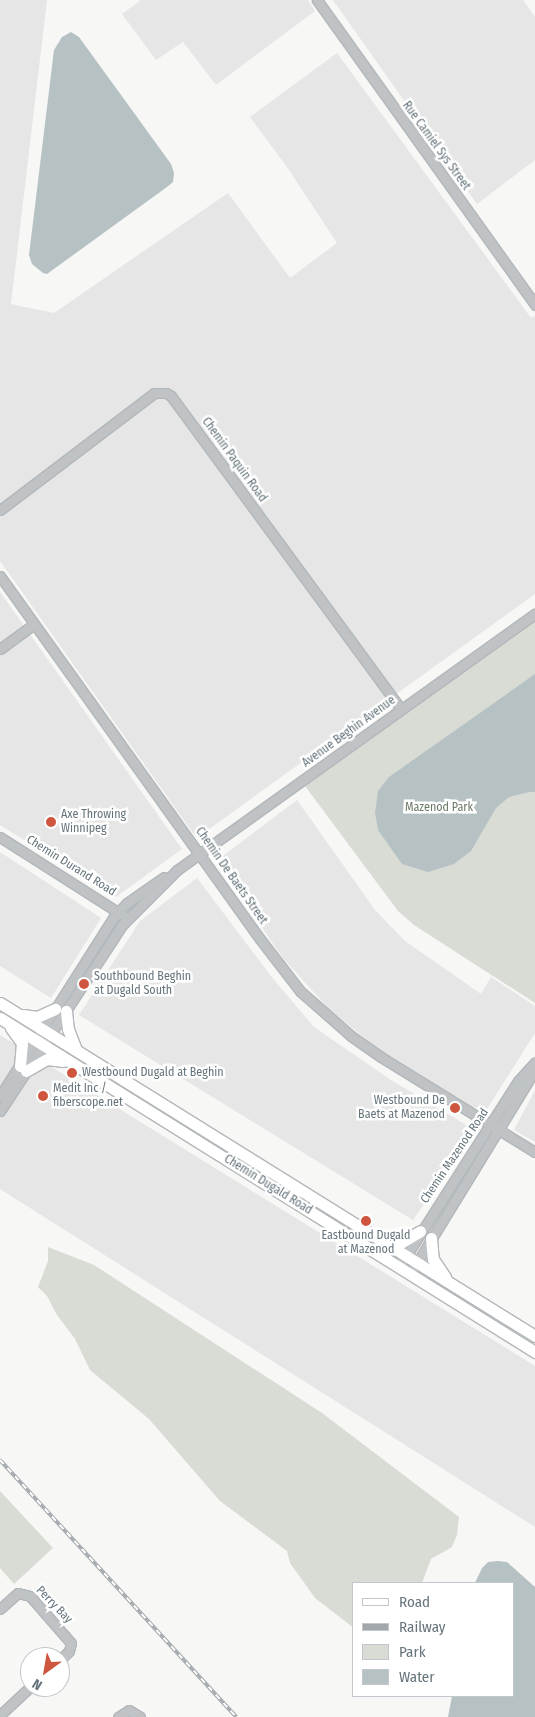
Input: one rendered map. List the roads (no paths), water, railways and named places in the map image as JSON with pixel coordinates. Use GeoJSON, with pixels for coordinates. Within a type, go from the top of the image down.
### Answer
{"type":"FeatureCollection","features":[{"type":"Feature","properties":{"kind":"main road","name":"Chemin Dugald Road"},"geometry":{"type":"LineString","coordinates":[[0,1003],[18,1014],[71,1064],[535,1352]]}},
{"type":"Feature","properties":{"kind":"main road"},"geometry":{"type":"LineString","coordinates":[[18,1014],[37,1017],[60,1010],[76,1050]]}},
{"type":"Feature","properties":{"kind":"main road"},"geometry":{"type":"LineString","coordinates":[[3,1020],[22,1043],[23,1069],[47,1059],[57,1059],[71,1064]]}},
{"type":"Feature","properties":{"kind":"main road","name":"Chemin Dugald Road"},"geometry":{"type":"LineString","coordinates":[[3,1020],[76,1050],[535,1336]]}},
{"type":"Feature","properties":{"kind":"main road"},"geometry":{"type":"LineString","coordinates":[[382,1241],[402,1242],[420,1231]]}},
{"type":"Feature","properties":{"kind":"main road"},"geometry":{"type":"LineString","coordinates":[[431,1238],[433,1259],[440,1272],[453,1286]]}},
{"type":"Feature","properties":{"kind":"street","name":"Rue Camiel Sys Street"},"geometry":{"type":"LineString","coordinates":[[317,0],[535,305]]}},
{"type":"Feature","properties":{"kind":"street","name":"Chemin Paquin Road"},"geometry":{"type":"LineString","coordinates":[[0,510],[154,394],[166,393],[171,396],[401,709]]}},
{"type":"Feature","properties":{"kind":"street","name":"Chemin De Baets Street"},"geometry":{"type":"LineString","coordinates":[[0,576],[260,939],[300,991],[351,1036],[414,1079],[535,1152]]}},
{"type":"Feature","properties":{"kind":"street","name":"Avenue Beghin Avenue"},"geometry":{"type":"LineString","coordinates":[[23,1069],[108,927],[119,912],[146,889],[200,854],[535,614]]}},
{"type":"Feature","properties":{"kind":"street"},"geometry":{"type":"LineString","coordinates":[[0,649],[34,624]]}},
{"type":"Feature","properties":{"kind":"street","name":"Chemin Durand Road"},"geometry":{"type":"LineString","coordinates":[[0,837],[128,919]]}},
{"type":"Feature","properties":{"kind":"street","name":"Avenue Beghin Avenue"},"geometry":{"type":"LineString","coordinates":[[60,1010],[128,919],[177,870]]}},
{"type":"Feature","properties":{"kind":"street","name":"Chemin Mazenod Road"},"geometry":{"type":"LineString","coordinates":[[399,1267],[420,1231],[527,1068],[535,1062]]}},
{"type":"Feature","properties":{"kind":"street"},"geometry":{"type":"LineString","coordinates":[[0,1096],[23,1069]]}},
{"type":"Feature","properties":{"kind":"street"},"geometry":{"type":"LineString","coordinates":[[0,1112],[23,1069]]}},
{"type":"Feature","properties":{"kind":"street","name":"Chemin Mazenod Road"},"geometry":{"type":"LineString","coordinates":[[410,1274],[500,1130],[535,1070]]}},
{"type":"Feature","properties":{"kind":"street","name":"Perry Bay"},"geometry":{"type":"LineString","coordinates":[[0,1609],[18,1593],[30,1596],[70,1643],[70,1647]]}},
{"type":"Feature","properties":{"kind":"street"},"geometry":{"type":"LineString","coordinates":[[0,1715],[20,1696]]}},
{"type":"Feature","properties":{"kind":"street"},"geometry":{"type":"LineString","coordinates":[[118,1717],[129,1710],[140,1717]]}},
{"type":"Feature","properties":{"kind":"water"},"geometry":{"type":"Polygon","coordinates":[[[71,32],[79,37],[171,164],[174,173],[173,182],[167,187],[47,274],[32,264],[29,255],[54,50],[62,37],[71,32]]]}},
{"type":"Feature","properties":{"kind":"water"},"geometry":{"type":"Polygon","coordinates":[[[535,674],[535,792],[509,797],[496,808],[471,851],[454,864],[428,872],[402,864],[378,830],[375,813],[378,791],[389,777],[535,674]]]}},
{"type":"Feature","properties":{"kind":"water"},"geometry":{"type":"Polygon","coordinates":[[[488,1562],[507,1562],[535,1587],[535,1717],[448,1717],[452,1697],[515,1697],[515,1582],[475,1582],[482,1568],[488,1562]]]}},
{"type":"Feature","properties":{"kind":"railway"},"geometry":{"type":"LineString","coordinates":[[0,1460],[236,1717]]}},
{"type":"Feature","properties":{"kind":"place","name":"Axe Throwing Winnipeg"},"geometry":{"type":"Point","coordinates":[51,822]}},
{"type":"Feature","properties":{"kind":"place","name":"Southbound Beghin at Dugald South"},"geometry":{"type":"Point","coordinates":[84,984]}},
{"type":"Feature","properties":{"kind":"place","name":"Westbound Dugald at Beghin"},"geometry":{"type":"Point","coordinates":[72,1073]}},
{"type":"Feature","properties":{"kind":"place","name":"Medit Inc / fiberscope.net"},"geometry":{"type":"Point","coordinates":[43,1096]}},
{"type":"Feature","properties":{"kind":"place","name":"Westbound De Baets at Mazenod"},"geometry":{"type":"Point","coordinates":[455,1108]}},
{"type":"Feature","properties":{"kind":"place","name":"Eastbound Dugald at Mazenod"},"geometry":{"type":"Point","coordinates":[366,1221]}},
{"type":"Feature","properties":{"kind":"park label","name":"Mazenod Park"},"geometry":{"type":"Point","coordinates":[439,808]}}]}
